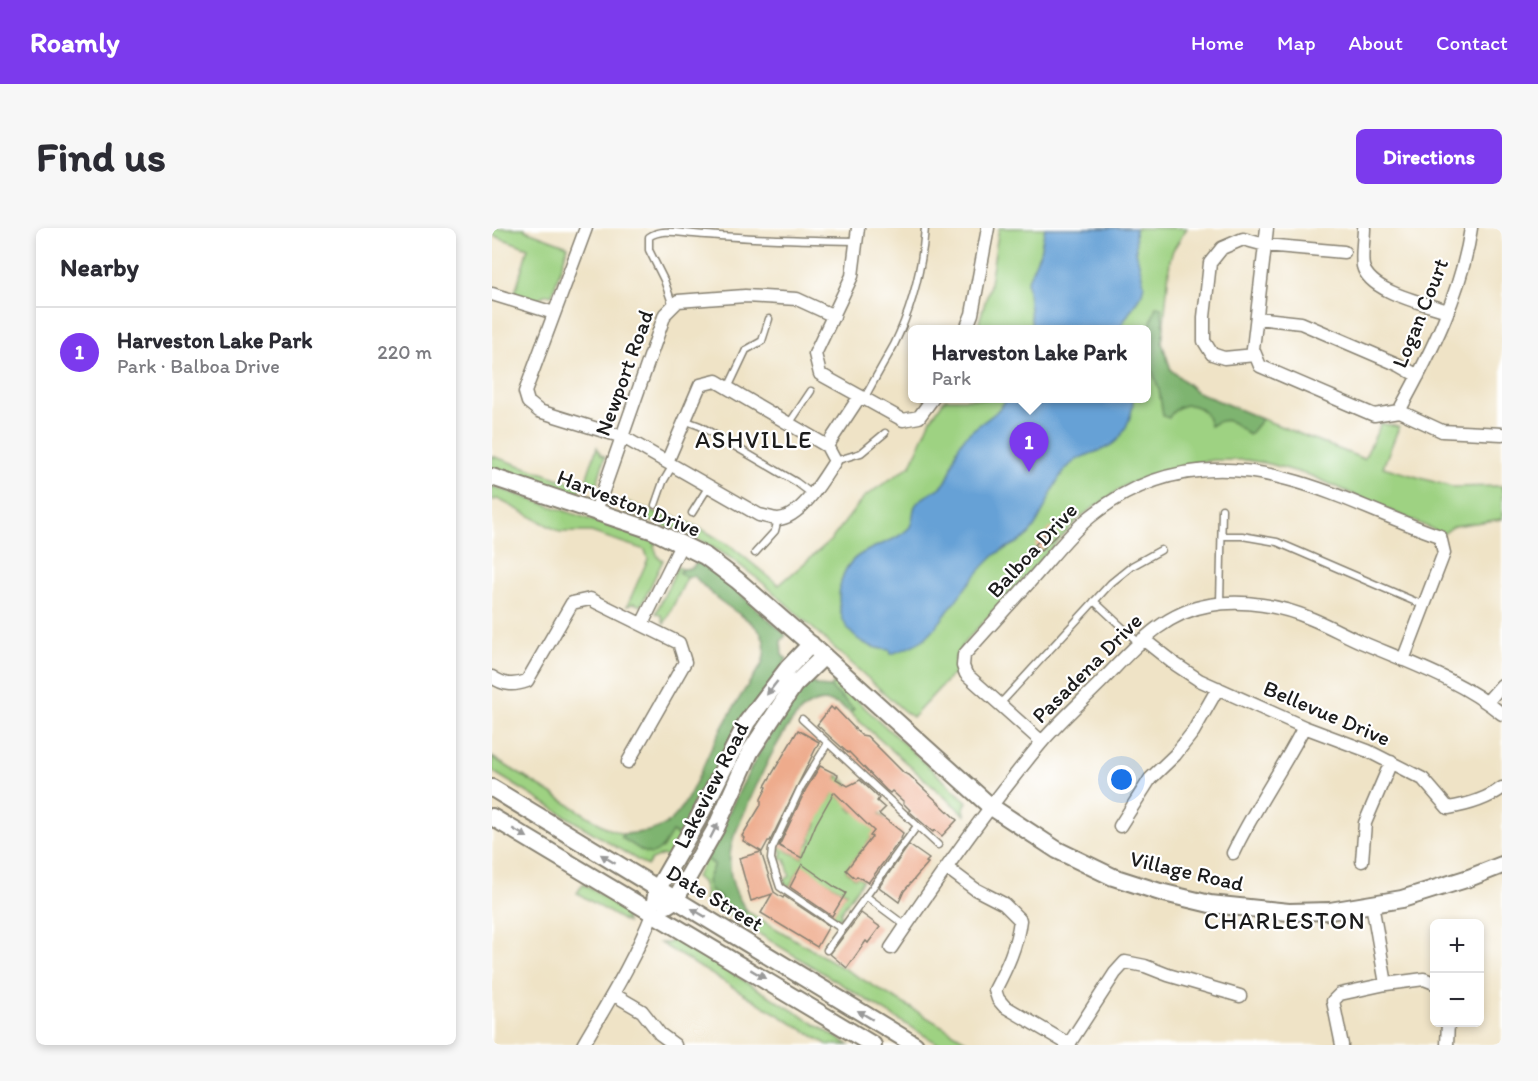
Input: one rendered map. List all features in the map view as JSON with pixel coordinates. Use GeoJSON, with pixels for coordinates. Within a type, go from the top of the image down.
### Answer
{"type":"FeatureCollection","features":[{"type":"Feature","properties":{"kind":"street"},"geometry":{"type":"LineString","coordinates":[[586,228],[525,392],[528,402],[539,411],[623,437],[670,464],[709,486],[759,515],[778,519],[790,516],[812,495],[835,461],[827,446],[716,381],[700,386],[684,420],[670,464]]}},
{"type":"Feature","properties":{"kind":"street"},"geometry":{"type":"LineString","coordinates":[[858,228],[852,276],[815,354],[820,374],[903,420],[919,417],[930,403]]}},
{"type":"Feature","properties":{"kind":"street"},"geometry":{"type":"LineString","coordinates":[[968,325],[972,314],[988,228]]}},
{"type":"Feature","properties":{"kind":"street"},"geometry":{"type":"LineString","coordinates":[[1267,228],[1253,349],[1260,366],[1374,415],[1399,411],[1442,431],[1502,434]]}},
{"type":"Feature","properties":{"kind":"street"},"geometry":{"type":"LineString","coordinates":[[1364,228],[1362,265],[1368,278],[1383,289],[1447,311]]}},
{"type":"Feature","properties":{"kind":"street","name":"Logan Court"},"geometry":{"type":"LineString","coordinates":[[1399,411],[1418,376],[1447,311],[1468,250],[1471,228]]}},
{"type":"Feature","properties":{"kind":"street"},"geometry":{"type":"LineString","coordinates":[[1255,355],[1224,358],[1212,354],[1204,341],[1204,317],[1210,263],[1222,249],[1243,239],[1265,245],[1344,252]]}},
{"type":"Feature","properties":{"kind":"street"},"geometry":{"type":"LineString","coordinates":[[492,294],[554,313]]}},
{"type":"Feature","properties":{"kind":"street","name":"Newport Road"},"geometry":{"type":"LineString","coordinates":[[596,512],[665,314],[678,301],[756,296],[797,299],[834,316]]}},
{"type":"Feature","properties":{"kind":"street"},"geometry":{"type":"LineString","coordinates":[[1257,318],[1301,323],[1382,357],[1418,376]]}},
{"type":"Feature","properties":{"kind":"street"},"geometry":{"type":"LineString","coordinates":[[827,446],[862,397]]}},
{"type":"Feature","properties":{"kind":"street","name":"Balboa Drive"},"geometry":{"type":"LineString","coordinates":[[1042,742],[966,674],[963,666],[964,654],[1090,518],[1129,492],[1178,474],[1197,470],[1234,469],[1288,479],[1440,536],[1444,553],[1403,660]]}},
{"type":"Feature","properties":{"kind":"street","name":"Harveston Drive"},"geometry":{"type":"LineString","coordinates":[[492,477],[654,531],[682,543],[705,556],[738,580],[824,656]]}},
{"type":"Feature","properties":{"kind":"street"},"geometry":{"type":"LineString","coordinates":[[642,624],[682,543]]}},
{"type":"Feature","properties":{"kind":"street"},"geometry":{"type":"LineString","coordinates":[[492,677],[514,686],[527,681],[572,603],[590,599],[679,643],[685,662],[628,762]]}},
{"type":"Feature","properties":{"kind":"street","name":"Pasadena Drive"},"geometry":{"type":"LineString","coordinates":[[891,948],[990,806],[1042,742],[1156,627],[1189,610],[1238,603],[1275,607],[1311,618],[1452,681],[1502,714]]}},
{"type":"Feature","properties":{"kind":"street","name":"Bellevue Drive"},"geometry":{"type":"LineString","coordinates":[[1141,641],[1199,680],[1304,727],[1368,751],[1423,779],[1448,808],[1498,791]]}},
{"type":"Feature","properties":{"kind":"street","name":"Lakeview Road"},"geometry":{"type":"LineString","coordinates":[[653,912],[657,890],[698,819],[747,722],[788,668],[811,644]]}},
{"type":"Feature","properties":{"kind":"street","name":"Lakeview Road"},"geometry":{"type":"LineString","coordinates":[[675,900],[716,828],[755,743],[794,686],[824,656]]}},
{"type":"Feature","properties":{"kind":"street","name":"Village Road"},"geometry":{"type":"LineString","coordinates":[[824,656],[990,806],[1057,850],[1113,877],[1160,892],[1210,904],[1289,912],[1330,911],[1402,898],[1469,878],[1502,865]]}},
{"type":"Feature","properties":{"kind":"street"},"geometry":{"type":"LineString","coordinates":[[1487,702],[1502,685]]}},
{"type":"Feature","properties":{"kind":"street"},"geometry":{"type":"LineString","coordinates":[[1120,826],[1150,779],[1175,755],[1193,732],[1218,688]]}},
{"type":"Feature","properties":{"kind":"street"},"geometry":{"type":"LineString","coordinates":[[1233,853],[1247,823],[1287,760],[1304,727]]}},
{"type":"Feature","properties":{"kind":"street"},"geometry":{"type":"LineString","coordinates":[[1362,861],[1365,823],[1391,762]]}},
{"type":"Feature","properties":{"kind":"street","name":"Date Street"},"geometry":{"type":"LineString","coordinates":[[492,788],[915,1045]]}},
{"type":"Feature","properties":{"kind":"street"},"geometry":{"type":"LineString","coordinates":[[1498,791],[1502,805]]}},
{"type":"Feature","properties":{"kind":"street","name":"Date Street"},"geometry":{"type":"LineString","coordinates":[[492,816],[873,1045]]}},
{"type":"Feature","properties":{"kind":"street"},"geometry":{"type":"LineString","coordinates":[[947,868],[975,889],[1004,904],[1020,920],[1018,939],[995,990],[998,999],[1004,1006],[1070,1045],[1115,973],[1125,962],[1146,966],[1168,975],[1240,996]]}},
{"type":"Feature","properties":{"kind":"street"},"geometry":{"type":"LineString","coordinates":[[583,1045],[613,994],[653,912],[675,900]]}},
{"type":"Feature","properties":{"kind":"street"},"geometry":{"type":"LineString","coordinates":[[1372,904],[1386,984]]}},
{"type":"Feature","properties":{"kind":"street"},"geometry":{"type":"LineString","coordinates":[[1342,1045],[1333,1001],[1340,993],[1424,979],[1430,981]]}},
{"type":"Feature","properties":{"kind":"street"},"geometry":{"type":"LineString","coordinates":[[613,994],[642,1011],[660,1034],[675,1045]]}},
{"type":"Feature","properties":{"kind":"street"},"geometry":{"type":"LineString","coordinates":[[1447,1045],[1448,1027]]}},
{"type":"Feature","properties":{"kind":"lane"},"geometry":{"type":"LineString","coordinates":[[862,397],[894,344],[914,295],[924,250],[925,228]]}},
{"type":"Feature","properties":{"kind":"lane"},"geometry":{"type":"LineString","coordinates":[[673,306],[649,250],[649,237],[655,233],[671,232],[754,240],[857,241]]}},
{"type":"Feature","properties":{"kind":"lane"},"geometry":{"type":"LineString","coordinates":[[728,388],[746,350],[762,341],[769,319]]}},
{"type":"Feature","properties":{"kind":"lane"},"geometry":{"type":"LineString","coordinates":[[789,424],[811,391]]}},
{"type":"Feature","properties":{"kind":"lane"},"geometry":{"type":"LineString","coordinates":[[684,420],[700,426],[796,482],[812,495]]}},
{"type":"Feature","properties":{"kind":"lane"},"geometry":{"type":"LineString","coordinates":[[835,461],[861,453],[885,433]]}},
{"type":"Feature","properties":{"kind":"lane"},"geometry":{"type":"LineString","coordinates":[[654,505],[670,464]]}},
{"type":"Feature","properties":{"kind":"lane"},"geometry":{"type":"LineString","coordinates":[[692,513],[709,486]]}},
{"type":"Feature","properties":{"kind":"lane"},"geometry":{"type":"LineString","coordinates":[[1220,604],[1222,509]]}},
{"type":"Feature","properties":{"kind":"lane"},"geometry":{"type":"LineString","coordinates":[[755,554],[775,531],[778,519]]}},
{"type":"Feature","properties":{"kind":"lane"},"geometry":{"type":"LineString","coordinates":[[1222,536],[1242,536],[1277,542],[1424,605]]}},
{"type":"Feature","properties":{"kind":"lane"},"geometry":{"type":"LineString","coordinates":[[1000,704],[1123,572],[1161,550]]}},
{"type":"Feature","properties":{"kind":"lane"},"geometry":{"type":"LineString","coordinates":[[1094,601],[1141,641]]}},
{"type":"Feature","properties":{"kind":"lane"},"geometry":{"type":"LineString","coordinates":[[802,719],[938,845]]}},
{"type":"Feature","properties":{"kind":"lane"},"geometry":{"type":"LineString","coordinates":[[828,743],[801,787],[772,849],[771,859],[780,887],[842,929]]}},
{"type":"Feature","properties":{"kind":"lane"},"geometry":{"type":"LineString","coordinates":[[827,950],[917,826]]}},
{"type":"Feature","properties":{"kind":"lane"},"geometry":{"type":"LineString","coordinates":[[867,897],[906,926]]}},
{"type":"Feature","properties":{"kind":"green space"},"geometry":{"type":"Polygon","coordinates":[[[492,228],[525,228],[525,230],[568,246],[552,295],[547,294],[538,298],[537,304],[514,296],[528,248],[492,235],[492,228]]]}},
{"type":"Feature","properties":{"kind":"green space"},"geometry":{"type":"Polygon","coordinates":[[[999,228],[1187,228],[1173,250],[1170,260],[1162,343],[1171,370],[1197,392],[1364,459],[1380,423],[1399,427],[1383,467],[1452,487],[1502,486],[1502,519],[1454,526],[1443,534],[1312,476],[1247,460],[1213,460],[1188,464],[1148,476],[1126,485],[1080,517],[964,643],[955,659],[957,675],[951,676],[913,717],[763,583],[729,557],[678,528],[672,529],[623,511],[622,500],[671,519],[674,516],[732,547],[779,585],[831,540],[864,497],[911,465],[931,419],[942,403],[1151,403],[1151,325],[978,325],[989,289],[999,228]]]}},
{"type":"Feature","properties":{"kind":"green space"},"geometry":{"type":"Polygon","coordinates":[[[1156,306],[1161,307],[1164,327],[1162,343],[1171,370],[1197,392],[1262,419],[1249,435],[1226,421],[1210,426],[1204,412],[1193,406],[1180,407],[1169,418],[1163,416],[1159,390],[1151,367],[1150,325],[1156,306]]]}},
{"type":"Feature","properties":{"kind":"green space"},"geometry":{"type":"Polygon","coordinates":[[[597,447],[601,455],[605,456],[597,484],[590,482],[579,490],[577,496],[492,468],[492,456],[575,484],[586,480],[597,447]]]}},
{"type":"Feature","properties":{"kind":"green space"},"geometry":{"type":"Polygon","coordinates":[[[492,486],[656,542],[654,546],[658,557],[663,560],[641,606],[634,603],[627,606],[648,559],[645,550],[591,532],[560,532],[498,499],[492,500],[492,486]]]}},
{"type":"Feature","properties":{"kind":"green space"},"geometry":{"type":"Polygon","coordinates":[[[697,562],[720,576],[786,635],[781,641],[782,655],[787,659],[681,837],[672,832],[660,849],[650,854],[622,838],[622,834],[653,830],[665,825],[677,814],[691,793],[723,726],[762,664],[765,652],[762,634],[757,628],[717,599],[694,576],[687,578],[679,573],[682,569],[692,568],[697,562]]]}},
{"type":"Feature","properties":{"kind":"green space"},"geometry":{"type":"Polygon","coordinates":[[[678,566],[682,569],[680,573],[687,578],[664,624],[662,616],[656,613],[678,566]]]}},
{"type":"Feature","properties":{"kind":"green space"},"geometry":{"type":"Polygon","coordinates":[[[811,680],[817,686],[830,687],[854,709],[850,713],[830,702],[814,703],[797,715],[786,729],[766,766],[731,847],[730,866],[733,885],[748,912],[737,914],[719,902],[721,898],[709,889],[707,881],[714,864],[706,859],[765,742],[779,720],[811,680]]]}},
{"type":"Feature","properties":{"kind":"green space"},"geometry":{"type":"Polygon","coordinates":[[[836,681],[967,802],[964,807],[965,815],[850,713],[853,709],[830,687],[836,681]]]}},
{"type":"Feature","properties":{"kind":"green space"},"geometry":{"type":"Polygon","coordinates":[[[492,757],[607,828],[622,834],[622,838],[662,849],[672,831],[681,837],[669,859],[663,855],[651,860],[647,866],[492,771],[492,757]]]}},
{"type":"Feature","properties":{"kind":"green space"},"geometry":{"type":"Polygon","coordinates":[[[838,775],[849,785],[838,796],[850,806],[853,812],[855,810],[870,823],[880,813],[885,818],[850,868],[846,870],[855,878],[857,876],[863,880],[840,913],[842,917],[838,918],[832,915],[846,892],[801,867],[789,887],[783,881],[790,876],[785,859],[781,859],[782,851],[778,850],[782,845],[787,851],[802,858],[807,844],[812,839],[810,838],[817,824],[814,823],[832,795],[838,775]]]}},
{"type":"Feature","properties":{"kind":"green space"},"geometry":{"type":"Polygon","coordinates":[[[706,859],[714,864],[709,876],[709,889],[721,898],[719,902],[737,914],[748,912],[974,1045],[940,1045],[704,900],[706,894],[702,882],[696,877],[706,859]]]}},
{"type":"Feature","properties":{"kind":"green space"},"geometry":{"type":"Polygon","coordinates":[[[583,884],[628,911],[625,916],[627,923],[577,893],[583,884]]]}},
{"type":"Feature","properties":{"kind":"green space"},"geometry":{"type":"Polygon","coordinates":[[[673,937],[849,1045],[828,1045],[660,943],[669,943],[673,937]]]}},
{"type":"Feature","properties":{"kind":"water"},"geometry":{"type":"Polygon","coordinates":[[[1045,228],[1135,228],[1136,251],[1144,284],[1142,293],[1122,325],[1032,325],[1027,282],[1040,252],[1045,228]]]}},
{"type":"Feature","properties":{"kind":"water"},"geometry":{"type":"Polygon","coordinates":[[[1004,403],[1132,403],[1129,420],[1117,440],[1112,445],[1082,457],[1069,466],[1057,481],[1041,517],[1030,533],[989,561],[971,580],[939,624],[924,639],[891,654],[890,650],[864,643],[849,630],[842,615],[840,586],[847,567],[861,554],[898,537],[909,528],[918,502],[944,484],[961,442],[1004,403]]]}},
{"type":"Feature","properties":{"kind":"building"},"geometry":{"type":"Polygon","coordinates":[[[1051,527],[1058,533],[1041,551],[1035,545],[1051,527]]]}},
{"type":"Feature","properties":{"kind":"building"},"geometry":{"type":"Polygon","coordinates":[[[831,707],[834,710],[835,708],[861,735],[867,736],[904,773],[909,775],[957,820],[942,836],[935,830],[933,832],[918,819],[909,811],[904,802],[892,791],[890,793],[886,790],[849,752],[817,725],[831,707]]]}},
{"type":"Feature","properties":{"kind":"building"},"geometry":{"type":"Polygon","coordinates":[[[798,730],[819,742],[770,841],[762,852],[743,841],[742,836],[761,805],[761,799],[767,787],[765,786],[798,730]]]}},
{"type":"Feature","properties":{"kind":"building"},"geometry":{"type":"Polygon","coordinates":[[[820,766],[838,775],[836,779],[848,786],[860,780],[879,798],[877,801],[885,808],[879,814],[903,833],[901,839],[868,883],[857,876],[855,878],[846,870],[872,837],[870,836],[874,831],[834,792],[816,824],[802,858],[779,846],[806,789],[820,766]]]}},
{"type":"Feature","properties":{"kind":"building"},"geometry":{"type":"Polygon","coordinates":[[[909,845],[929,859],[904,891],[899,902],[879,887],[909,845]]]}},
{"type":"Feature","properties":{"kind":"building"},"geometry":{"type":"Polygon","coordinates":[[[761,852],[774,892],[783,898],[784,896],[829,926],[817,947],[761,913],[772,894],[751,901],[739,858],[761,852]]]}},
{"type":"Feature","properties":{"kind":"building"},"geometry":{"type":"Polygon","coordinates":[[[802,864],[846,893],[832,916],[790,887],[802,864]]]}},
{"type":"Feature","properties":{"kind":"building"},"geometry":{"type":"Polygon","coordinates":[[[861,913],[880,927],[868,943],[866,941],[847,968],[830,954],[861,913]]]}},
{"type":"Feature","properties":{"kind":"place","name":"Harveston Lake Park"},"geometry":{"type":"Point","coordinates":[1029,472]}},
{"type":"Feature","properties":{"kind":"district","name":"ASHVILLE"},"geometry":{"type":"Point","coordinates":[754,439]}},
{"type":"Feature","properties":{"kind":"district","name":"CHARLESTON"},"geometry":{"type":"Point","coordinates":[1285,920]}}]}
